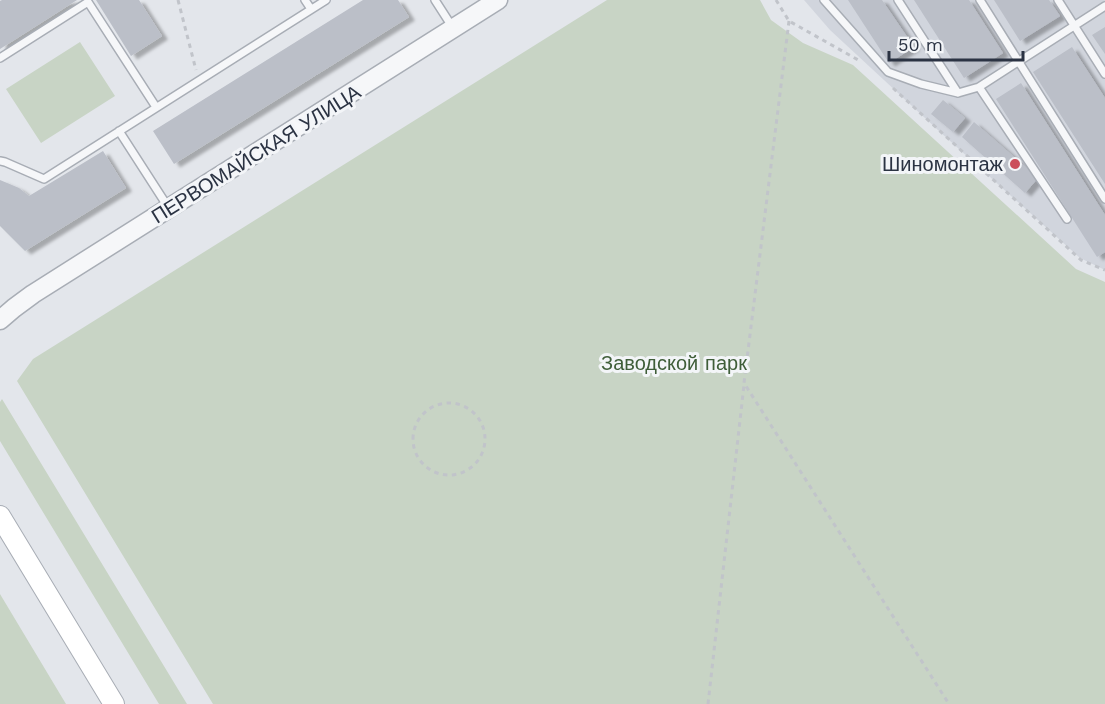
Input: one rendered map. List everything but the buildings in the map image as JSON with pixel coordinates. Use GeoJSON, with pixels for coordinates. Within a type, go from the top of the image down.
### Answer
{"type":"FeatureCollection","features":[{"type":"Feature","properties":{"kind":"main road"},"geometry":{"type":"LineString","coordinates":[[0,516],[114,704]]}},
{"type":"Feature","properties":{"kind":"street","name":"ПЕРВОМАЙСКАЯ УЛИЦА"},"geometry":{"type":"LineString","coordinates":[[5,310],[498,0]]}},
{"type":"Feature","properties":{"kind":"street"},"geometry":{"type":"LineString","coordinates":[[0,320],[5,310]]}},
{"type":"Feature","properties":{"kind":"street"},"geometry":{"type":"LineString","coordinates":[[0,327],[5,310]]}},
{"type":"Feature","properties":{"kind":"lane"},"geometry":{"type":"LineString","coordinates":[[305,0],[311,9]]}},
{"type":"Feature","properties":{"kind":"lane"},"geometry":{"type":"LineString","coordinates":[[0,161],[44,179],[326,0]]}},
{"type":"Feature","properties":{"kind":"lane"},"geometry":{"type":"LineString","coordinates":[[435,0],[453,28]]}},
{"type":"Feature","properties":{"kind":"lane"},"geometry":{"type":"LineString","coordinates":[[824,0],[888,72],[921,84],[958,93],[979,87],[1105,6]]}},
{"type":"Feature","properties":{"kind":"lane"},"geometry":{"type":"LineString","coordinates":[[898,0],[958,93]]}},
{"type":"Feature","properties":{"kind":"lane"},"geometry":{"type":"LineString","coordinates":[[980,0],[1105,199]]}},
{"type":"Feature","properties":{"kind":"lane"},"geometry":{"type":"LineString","coordinates":[[1058,0],[1105,74]]}},
{"type":"Feature","properties":{"kind":"lane"},"geometry":{"type":"LineString","coordinates":[[0,58],[88,2],[156,107]]}},
{"type":"Feature","properties":{"kind":"lane"},"geometry":{"type":"LineString","coordinates":[[979,87],[1067,219]]}},
{"type":"Feature","properties":{"kind":"lane"},"geometry":{"type":"LineString","coordinates":[[119,131],[169,209]]}},
{"type":"Feature","properties":{"kind":"path"},"geometry":{"type":"LineString","coordinates":[[178,0],[199,81]]}},
{"type":"Feature","properties":{"kind":"path"},"geometry":{"type":"LineString","coordinates":[[777,0],[789,21],[860,61]]}},
{"type":"Feature","properties":{"kind":"path"},"geometry":{"type":"LineString","coordinates":[[708,704],[744,383],[789,21]]}},
{"type":"Feature","properties":{"kind":"path"},"geometry":{"type":"LineString","coordinates":[[887,82],[1081,260],[1105,270]]}},
{"type":"Feature","properties":{"kind":"path"},"geometry":{"type":"LineString","coordinates":[[744,383],[949,704]]}},
{"type":"Feature","properties":{"kind":"path"},"geometry":{"type":"LineString","coordinates":[[451,402],[461,404],[477,415],[485,432],[485,441],[484,451],[473,466],[465,472],[447,476],[437,474],[421,463],[413,446],[412,436],[418,419],[425,411],[433,406],[451,402]]}},
{"type":"Feature","properties":{"kind":"shaded area"},"geometry":{"type":"Polygon","coordinates":[[[804,0],[1105,0],[1105,270],[1080,258],[830,30],[804,0]]]}},
{"type":"Feature","properties":{"kind":"green space","name":"Заводской парк"},"geometry":{"type":"Polygon","coordinates":[[[607,0],[760,0],[771,20],[803,43],[853,65],[1076,269],[1105,282],[1105,704],[213,704],[17,381],[33,359],[607,0]]]}},
{"type":"Feature","properties":{"kind":"green space"},"geometry":{"type":"Polygon","coordinates":[[[80,42],[115,96],[41,143],[6,89],[80,42]]]}},
{"type":"Feature","properties":{"kind":"green space"},"geometry":{"type":"Polygon","coordinates":[[[2,399],[187,704],[159,704],[0,441],[0,402],[2,399]]]}},
{"type":"Feature","properties":{"kind":"green space"},"geometry":{"type":"Polygon","coordinates":[[[0,594],[66,704],[0,704],[0,594]]]}},
{"type":"Feature","properties":{"kind":"place","name":"Шиномонтаж"},"geometry":{"type":"Point","coordinates":[1015,164]}}]}
